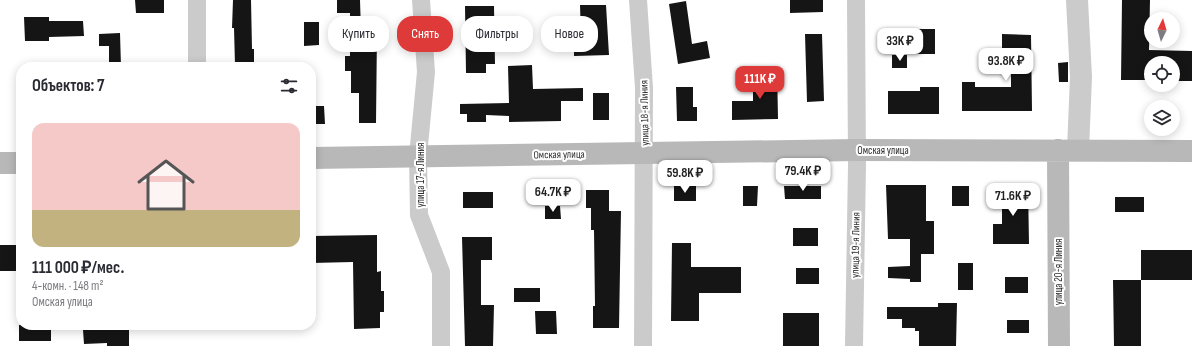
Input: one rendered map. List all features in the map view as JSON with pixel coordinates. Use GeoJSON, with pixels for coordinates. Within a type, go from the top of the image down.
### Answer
{"type":"FeatureCollection","features":[{"type":"Feature","properties":{"kind":"main road","name":"Омская улица"},"geometry":{"type":"LineString","coordinates":[[316,158],[857,150],[1192,151]]}},
{"type":"Feature","properties":{"kind":"main road","name":"улица 20-я Линия"},"geometry":{"type":"LineString","coordinates":[[1058,346],[1068,150]]}},
{"type":"Feature","properties":{"kind":"main road"},"geometry":{"type":"LineString","coordinates":[[0,163],[16,163]]}},
{"type":"Feature","properties":{"kind":"street"},"geometry":{"type":"LineString","coordinates":[[196,0],[198,62]]}},
{"type":"Feature","properties":{"kind":"street","name":"улица 17-я Линия"},"geometry":{"type":"LineString","coordinates":[[421,0],[426,72],[418,156],[419,215],[441,272],[441,346]]}},
{"type":"Feature","properties":{"kind":"street","name":"улица 18-я Линия"},"geometry":{"type":"LineString","coordinates":[[638,0],[644,73],[645,152],[642,346]]}},
{"type":"Feature","properties":{"kind":"street","name":"улица 19-я Линия"},"geometry":{"type":"LineString","coordinates":[[854,346],[857,150],[856,0]]}},
{"type":"Feature","properties":{"kind":"street","name":"улица 20-я Линия"},"geometry":{"type":"LineString","coordinates":[[1068,150],[1081,77],[1077,0]]}},
{"type":"Feature","properties":{"kind":"building"},"geometry":{"type":"Polygon","coordinates":[[[135,0],[164,0],[164,13],[136,13],[135,0]]]}},
{"type":"Feature","properties":{"kind":"building"},"geometry":{"type":"Polygon","coordinates":[[[233,0],[251,0],[252,49],[254,49],[254,62],[235,62],[234,28],[232,28],[233,0]]]}},
{"type":"Feature","properties":{"kind":"building"},"geometry":{"type":"Polygon","coordinates":[[[337,0],[360,0],[360,16],[350,16],[350,13],[337,13],[337,0]]]}},
{"type":"Feature","properties":{"kind":"building"},"geometry":{"type":"Polygon","coordinates":[[[790,0],[823,0],[823,12],[790,13],[790,0]]]}},
{"type":"Feature","properties":{"kind":"building"},"geometry":{"type":"Polygon","coordinates":[[[1122,0],[1150,0],[1150,12],[1144,12],[1144,48],[1149,48],[1149,50],[1192,51],[1192,81],[1180,81],[1180,56],[1144,56],[1144,80],[1121,80],[1122,0]]]}},
{"type":"Feature","properties":{"kind":"building"},"geometry":{"type":"Polygon","coordinates":[[[686,1],[692,44],[707,41],[710,58],[678,64],[669,4],[686,1]]]}},
{"type":"Feature","properties":{"kind":"building"},"geometry":{"type":"Polygon","coordinates":[[[580,5],[606,5],[609,55],[574,56],[574,52],[598,52],[598,16],[580,16],[580,5]]]}},
{"type":"Feature","properties":{"kind":"building"},"geometry":{"type":"Polygon","coordinates":[[[465,6],[494,6],[494,16],[465,16],[465,6]]]}},
{"type":"Feature","properties":{"kind":"building"},"geometry":{"type":"Polygon","coordinates":[[[24,17],[49,17],[49,21],[83,21],[84,36],[49,37],[49,41],[25,41],[24,17]]]}},
{"type":"Feature","properties":{"kind":"building"},"geometry":{"type":"Polygon","coordinates":[[[304,22],[319,22],[319,45],[304,46],[304,22]]]}},
{"type":"Feature","properties":{"kind":"building"},"geometry":{"type":"Polygon","coordinates":[[[908,29],[935,29],[935,54],[908,54],[908,29]]]}},
{"type":"Feature","properties":{"kind":"building"},"geometry":{"type":"Polygon","coordinates":[[[120,33],[121,62],[109,62],[109,46],[99,46],[99,34],[120,33]]]}},
{"type":"Feature","properties":{"kind":"building"},"geometry":{"type":"Polygon","coordinates":[[[805,34],[822,34],[824,101],[807,102],[805,34]]]}},
{"type":"Feature","properties":{"kind":"building"},"geometry":{"type":"Polygon","coordinates":[[[1002,34],[1031,35],[1032,111],[962,111],[962,82],[975,82],[975,87],[1011,87],[1011,55],[1002,55],[1002,34]]]}},
{"type":"Feature","properties":{"kind":"building"},"geometry":{"type":"Polygon","coordinates":[[[350,52],[377,52],[376,123],[359,123],[359,93],[351,93],[351,71],[345,71],[345,56],[350,56],[350,52]]]}},
{"type":"Feature","properties":{"kind":"building"},"geometry":{"type":"Polygon","coordinates":[[[466,52],[495,52],[495,64],[486,64],[486,73],[466,73],[466,52]]]}},
{"type":"Feature","properties":{"kind":"building"},"geometry":{"type":"Polygon","coordinates":[[[892,55],[907,55],[907,68],[892,68],[892,55]]]}},
{"type":"Feature","properties":{"kind":"building"},"geometry":{"type":"Polygon","coordinates":[[[1068,62],[1068,82],[1059,82],[1058,63],[1068,62]]]}},
{"type":"Feature","properties":{"kind":"building"},"geometry":{"type":"Polygon","coordinates":[[[532,65],[533,89],[583,88],[583,101],[561,101],[561,121],[509,122],[509,116],[486,115],[486,122],[467,122],[467,114],[460,114],[460,104],[509,103],[508,66],[532,65]]]}},
{"type":"Feature","properties":{"kind":"building"},"geometry":{"type":"Polygon","coordinates":[[[761,67],[777,67],[778,119],[732,120],[732,101],[753,101],[753,91],[761,91],[761,67]]]}},
{"type":"Feature","properties":{"kind":"building"},"geometry":{"type":"Polygon","coordinates":[[[676,87],[693,87],[693,107],[697,107],[697,121],[677,121],[676,87]]]}},
{"type":"Feature","properties":{"kind":"building"},"geometry":{"type":"Polygon","coordinates":[[[920,87],[939,87],[939,114],[888,114],[888,91],[920,91],[920,87]]]}},
{"type":"Feature","properties":{"kind":"building"},"geometry":{"type":"Polygon","coordinates":[[[593,93],[609,93],[609,120],[593,120],[593,93]]]}},
{"type":"Feature","properties":{"kind":"building"},"geometry":{"type":"Polygon","coordinates":[[[316,106],[324,106],[325,124],[316,124],[316,106]]]}},
{"type":"Feature","properties":{"kind":"building"},"geometry":{"type":"Polygon","coordinates":[[[886,185],[926,185],[926,221],[934,221],[934,254],[921,254],[921,282],[910,282],[910,279],[888,278],[888,267],[910,266],[910,239],[888,239],[886,185]]]}},
{"type":"Feature","properties":{"kind":"building"},"geometry":{"type":"Polygon","coordinates":[[[1002,185],[1028,185],[1029,244],[993,244],[993,224],[1002,224],[1002,185]]]}},
{"type":"Feature","properties":{"kind":"building"},"geometry":{"type":"Polygon","coordinates":[[[674,186],[696,186],[696,201],[674,201],[674,186]]]}},
{"type":"Feature","properties":{"kind":"building"},"geometry":{"type":"Polygon","coordinates":[[[743,186],[758,186],[757,206],[743,206],[743,186]]]}},
{"type":"Feature","properties":{"kind":"building"},"geometry":{"type":"Polygon","coordinates":[[[784,186],[821,186],[821,199],[785,199],[784,186]]]}},
{"type":"Feature","properties":{"kind":"building"},"geometry":{"type":"Polygon","coordinates":[[[952,186],[969,186],[969,206],[952,206],[952,186]]]}},
{"type":"Feature","properties":{"kind":"building"},"geometry":{"type":"Polygon","coordinates":[[[586,190],[609,190],[609,211],[621,211],[619,328],[593,328],[593,306],[595,306],[594,230],[591,230],[591,208],[586,208],[586,190]]]}},
{"type":"Feature","properties":{"kind":"building"},"geometry":{"type":"Polygon","coordinates":[[[463,192],[493,192],[493,208],[463,208],[463,192]]]}},
{"type":"Feature","properties":{"kind":"building"},"geometry":{"type":"Polygon","coordinates":[[[1115,197],[1144,197],[1144,212],[1115,212],[1115,197]]]}},
{"type":"Feature","properties":{"kind":"building"},"geometry":{"type":"Polygon","coordinates":[[[545,206],[560,206],[561,219],[545,219],[545,206]]]}},
{"type":"Feature","properties":{"kind":"building"},"geometry":{"type":"Polygon","coordinates":[[[793,228],[818,228],[818,246],[793,246],[793,228]]]}},
{"type":"Feature","properties":{"kind":"building"},"geometry":{"type":"Polygon","coordinates":[[[377,235],[377,272],[381,271],[381,291],[384,291],[384,312],[380,312],[380,328],[354,329],[353,262],[316,263],[316,236],[377,235]]]}},
{"type":"Feature","properties":{"kind":"building"},"geometry":{"type":"Polygon","coordinates":[[[462,237],[492,237],[492,260],[481,260],[481,305],[494,305],[493,346],[465,346],[462,237]]]}},
{"type":"Feature","properties":{"kind":"building"},"geometry":{"type":"Polygon","coordinates":[[[672,243],[691,243],[691,267],[741,267],[741,293],[699,293],[699,321],[671,321],[672,243]]]}},
{"type":"Feature","properties":{"kind":"building"},"geometry":{"type":"Polygon","coordinates":[[[0,245],[16,245],[16,271],[0,271],[0,245]]]}},
{"type":"Feature","properties":{"kind":"building"},"geometry":{"type":"Polygon","coordinates":[[[1141,250],[1192,250],[1192,280],[1141,280],[1141,250]]]}},
{"type":"Feature","properties":{"kind":"building"},"geometry":{"type":"Polygon","coordinates":[[[958,263],[973,263],[973,290],[958,290],[958,263]]]}},
{"type":"Feature","properties":{"kind":"building"},"geometry":{"type":"Polygon","coordinates":[[[796,268],[819,268],[819,284],[796,284],[796,268]]]}},
{"type":"Feature","properties":{"kind":"building"},"geometry":{"type":"Polygon","coordinates":[[[1005,277],[1028,277],[1028,293],[1005,293],[1005,277]]]}},
{"type":"Feature","properties":{"kind":"building"},"geometry":{"type":"Polygon","coordinates":[[[1113,280],[1141,280],[1141,346],[1114,346],[1113,280]]]}},
{"type":"Feature","properties":{"kind":"building"},"geometry":{"type":"Polygon","coordinates":[[[514,288],[540,288],[540,302],[514,302],[514,288]]]}},
{"type":"Feature","properties":{"kind":"building"},"geometry":{"type":"Polygon","coordinates":[[[938,303],[957,303],[956,346],[919,346],[919,331],[915,331],[915,328],[902,328],[902,319],[887,319],[887,307],[938,307],[938,303]]]}},
{"type":"Feature","properties":{"kind":"building"},"geometry":{"type":"Polygon","coordinates":[[[535,311],[556,311],[557,334],[536,334],[535,311]]]}},
{"type":"Feature","properties":{"kind":"building"},"geometry":{"type":"Polygon","coordinates":[[[783,313],[819,313],[819,346],[783,346],[783,313]]]}},
{"type":"Feature","properties":{"kind":"building"},"geometry":{"type":"Polygon","coordinates":[[[1007,320],[1029,320],[1029,333],[1007,333],[1007,320]]]}},
{"type":"Feature","properties":{"kind":"building"},"geometry":{"type":"Polygon","coordinates":[[[19,330],[51,330],[51,341],[19,341],[19,330]]]}},
{"type":"Feature","properties":{"kind":"building"},"geometry":{"type":"Polygon","coordinates":[[[83,330],[129,330],[129,346],[107,346],[107,343],[84,344],[83,330]]]}}]}
